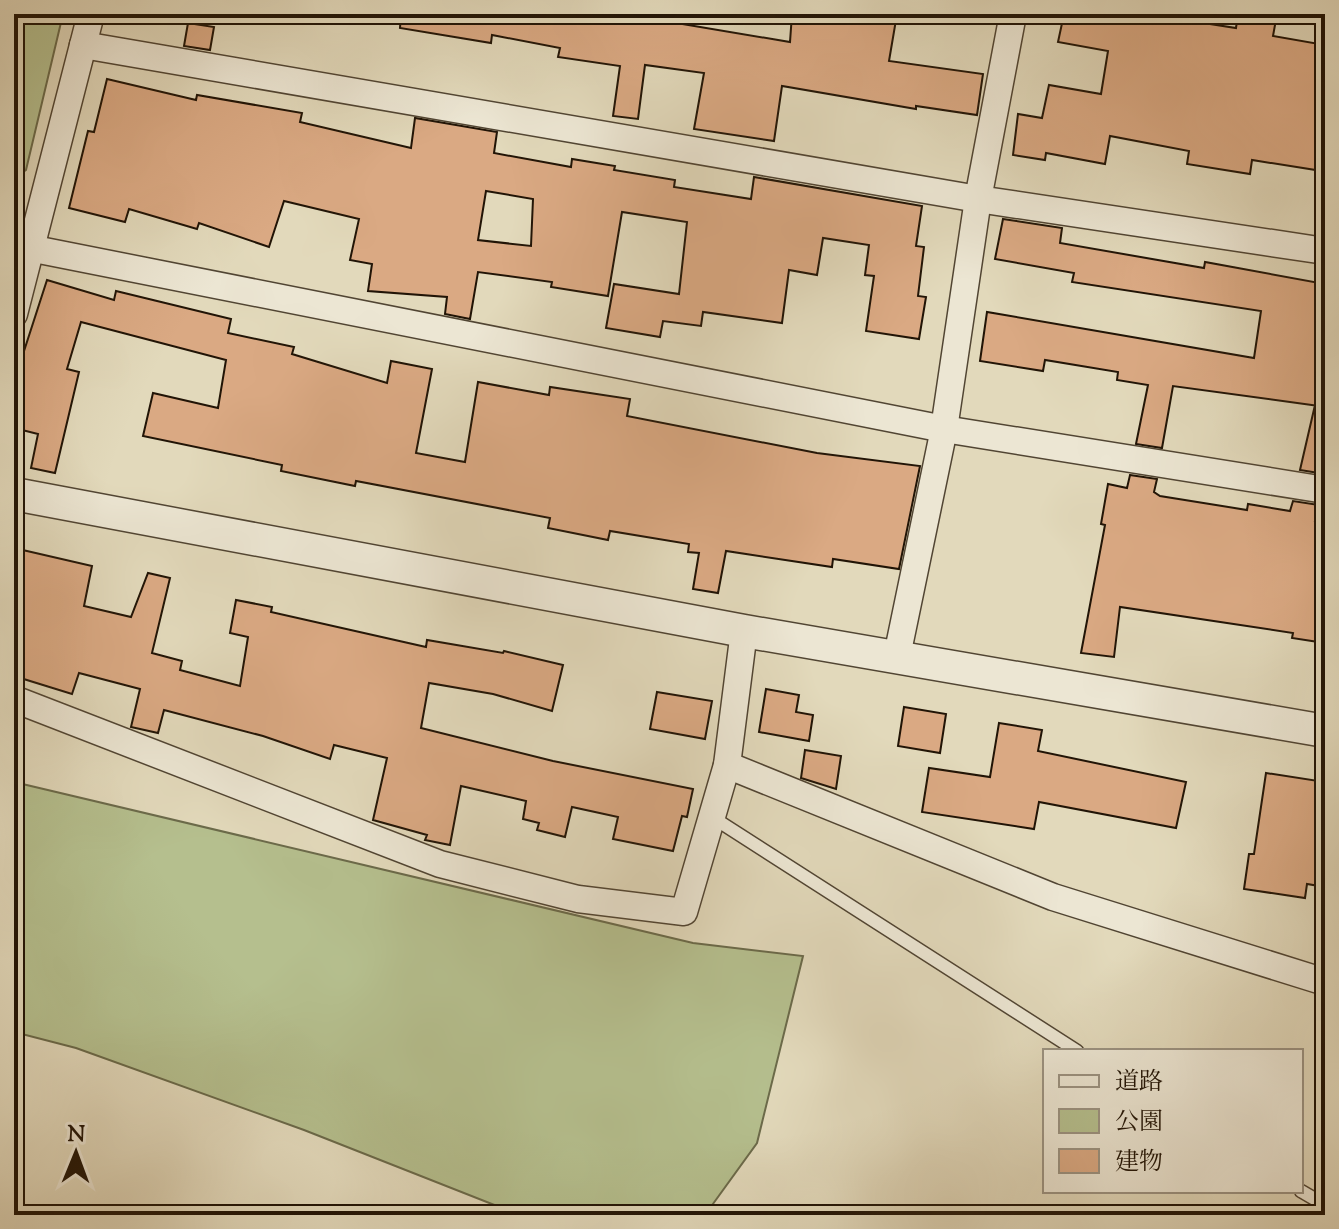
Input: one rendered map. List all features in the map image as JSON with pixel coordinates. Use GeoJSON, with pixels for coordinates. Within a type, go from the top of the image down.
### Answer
{"type":"FeatureCollection","features":[{"type":"Feature","properties":{"kind":"street"},"geometry":{"type":"LineString","coordinates":[[14,314],[23,248],[91,14]]}},
{"type":"Feature","properties":{"kind":"street"},"geometry":{"type":"LineString","coordinates":[[897,656],[944,429],[978,199],[1013,14]]}},
{"type":"Feature","properties":{"kind":"street"},"geometry":{"type":"LineString","coordinates":[[83,45],[978,199],[1325,251]]}},
{"type":"Feature","properties":{"kind":"street"},"geometry":{"type":"LineString","coordinates":[[23,248],[944,429],[1325,490]]}},
{"type":"Feature","properties":{"kind":"street"},"geometry":{"type":"LineString","coordinates":[[14,494],[744,631],[1325,731]]}},
{"type":"Feature","properties":{"kind":"street"},"geometry":{"type":"LineString","coordinates":[[14,699],[440,864],[578,899],[684,912],[727,765],[744,631]]}},
{"type":"Feature","properties":{"kind":"street"},"geometry":{"type":"LineString","coordinates":[[727,765],[1053,897],[1325,982]]}},
{"type":"Feature","properties":{"kind":"lane"},"geometry":{"type":"LineString","coordinates":[[712,817],[1074,1049]]}},
{"type":"Feature","properties":{"kind":"lane"},"geometry":{"type":"LineString","coordinates":[[1303,1192],[1325,1205]]}},
{"type":"Feature","properties":{"kind":"green space"},"geometry":{"type":"Polygon","coordinates":[[[14,14],[63,14],[26,170],[14,179],[14,14]]]}},
{"type":"Feature","properties":{"kind":"green space"},"geometry":{"type":"Polygon","coordinates":[[[14,782],[693,943],[803,956],[757,1143],[710,1208],[696,1215],[520,1215],[304,1130],[76,1048],[14,1032],[14,782]]]}},
{"type":"Feature","properties":{"kind":"building"},"geometry":{"type":"Polygon","coordinates":[[[401,14],[623,14],[790,42],[792,14],[897,14],[889,61],[983,74],[977,115],[916,106],[916,109],[782,86],[774,141],[694,129],[704,73],[645,65],[638,119],[613,116],[620,66],[558,57],[560,48],[492,35],[491,43],[400,28],[401,14]]]}},
{"type":"Feature","properties":{"kind":"building"},"geometry":{"type":"Polygon","coordinates":[[[1064,14],[1146,14],[1236,28],[1238,14],[1277,14],[1273,36],[1325,45],[1322,171],[1252,160],[1250,174],[1187,164],[1189,151],[1110,136],[1105,164],[1046,153],[1045,160],[1013,155],[1018,114],[1042,118],[1049,85],[1101,94],[1108,51],[1058,42],[1064,14]]]}},
{"type":"Feature","properties":{"kind":"building"},"geometry":{"type":"Polygon","coordinates":[[[188,23],[214,27],[210,50],[184,46],[188,23]]]}},
{"type":"Feature","properties":{"kind":"building"},"geometry":{"type":"Polygon","coordinates":[[[107,79],[196,100],[197,95],[302,113],[300,122],[411,148],[415,118],[497,132],[494,153],[571,167],[572,159],[615,166],[614,170],[675,180],[674,187],[751,199],[754,177],[922,206],[916,246],[924,247],[918,296],[926,297],[919,339],[866,331],[874,276],[865,275],[869,245],[823,238],[817,275],[789,270],[782,323],[703,312],[701,326],[663,321],[660,337],[606,328],[614,284],[679,294],[687,222],[622,212],[608,296],[551,287],[552,282],[478,272],[470,319],[445,314],[447,297],[368,291],[372,264],[350,260],[359,219],[284,201],[269,247],[199,223],[197,229],[129,209],[125,222],[69,208],[88,131],[94,132],[107,79]],[[486,191],[478,240],[531,246],[533,199],[486,191]]]}},
{"type":"Feature","properties":{"kind":"building"},"geometry":{"type":"Polygon","coordinates":[[[1003,219],[1062,228],[1060,243],[1204,268],[1205,262],[1325,284],[1325,474],[1300,470],[1315,405],[1173,386],[1162,448],[1136,444],[1148,385],[1117,380],[1118,372],[1045,360],[1043,371],[980,361],[987,312],[1254,358],[1261,311],[1072,282],[1074,273],[995,259],[1003,219]]]}},
{"type":"Feature","properties":{"kind":"building"},"geometry":{"type":"Polygon","coordinates":[[[47,280],[114,300],[116,291],[231,319],[228,333],[294,347],[292,354],[387,383],[391,361],[432,369],[416,453],[465,462],[478,382],[549,395],[550,387],[630,399],[627,416],[817,453],[920,466],[899,569],[833,559],[832,567],[726,551],[718,593],[693,589],[699,553],[688,552],[689,544],[610,531],[608,540],[548,528],[550,518],[356,481],[355,486],[281,471],[282,465],[143,436],[153,393],[218,408],[226,360],[81,322],[67,369],[79,372],[55,473],[31,468],[38,434],[14,428],[14,382],[47,280]]]}},
{"type":"Feature","properties":{"kind":"building"},"geometry":{"type":"Polygon","coordinates":[[[1130,475],[1157,479],[1154,492],[1160,496],[1247,510],[1248,504],[1290,511],[1293,501],[1319,505],[1315,521],[1325,523],[1325,643],[1292,638],[1293,633],[1120,607],[1114,657],[1081,653],[1105,525],[1101,524],[1108,484],[1127,488],[1130,475]]]}},
{"type":"Feature","properties":{"kind":"building"},"geometry":{"type":"Polygon","coordinates":[[[14,548],[92,566],[84,606],[131,617],[148,573],[170,578],[152,653],[182,661],[180,670],[240,686],[248,637],[230,633],[236,600],[272,607],[271,612],[426,647],[427,640],[504,651],[563,665],[552,711],[493,694],[429,683],[421,728],[553,761],[693,789],[687,817],[682,816],[673,851],[613,839],[618,817],[572,807],[565,837],[537,830],[539,823],[523,819],[526,801],[461,786],[450,845],[425,840],[427,835],[373,820],[387,758],[334,745],[330,759],[263,736],[164,710],[158,733],[131,727],[140,689],[79,673],[72,694],[14,676],[20,656],[14,655],[14,548]]]}},
{"type":"Feature","properties":{"kind":"building"},"geometry":{"type":"Polygon","coordinates":[[[766,689],[799,695],[796,712],[813,715],[809,741],[759,732],[766,689]]]}},
{"type":"Feature","properties":{"kind":"building"},"geometry":{"type":"Polygon","coordinates":[[[657,692],[712,701],[705,739],[650,729],[657,692]]]}},
{"type":"Feature","properties":{"kind":"building"},"geometry":{"type":"Polygon","coordinates":[[[904,707],[946,714],[940,753],[898,746],[904,707]]]}},
{"type":"Feature","properties":{"kind":"building"},"geometry":{"type":"Polygon","coordinates":[[[999,723],[1042,730],[1038,751],[1186,782],[1176,828],[1039,802],[1034,829],[922,812],[929,768],[990,777],[999,723]]]}},
{"type":"Feature","properties":{"kind":"building"},"geometry":{"type":"Polygon","coordinates":[[[805,750],[841,756],[836,789],[801,778],[805,750]]]}},
{"type":"Feature","properties":{"kind":"building"},"geometry":{"type":"Polygon","coordinates":[[[1266,773],[1325,782],[1325,887],[1307,884],[1305,898],[1244,889],[1249,854],[1254,854],[1266,773]]]}}]}
